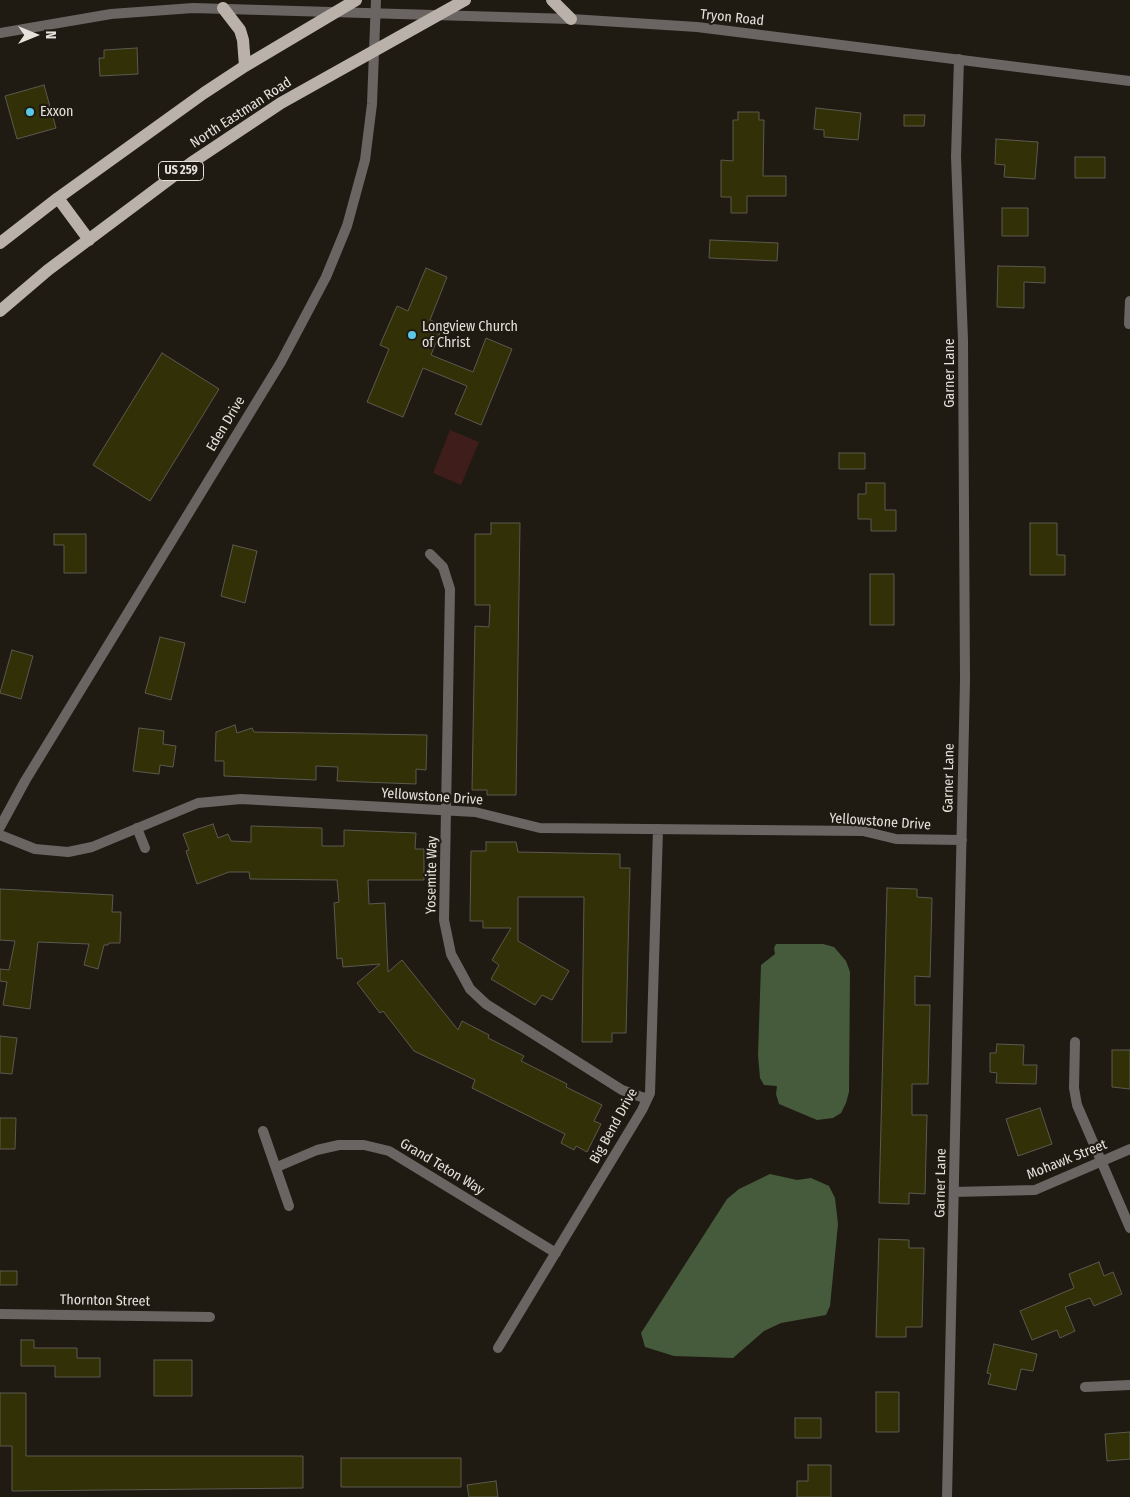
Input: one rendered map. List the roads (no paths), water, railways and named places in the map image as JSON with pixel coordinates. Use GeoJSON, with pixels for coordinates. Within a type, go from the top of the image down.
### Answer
{"type":"FeatureCollection","features":[{"type":"Feature","properties":{"kind":"main road"},"geometry":{"type":"LineString","coordinates":[[0,243],[58,198],[245,66],[356,0]]}},
{"type":"Feature","properties":{"kind":"main road","name":"North Eastman Road"},"geometry":{"type":"LineString","coordinates":[[0,311],[48,270],[191,164],[281,103],[465,0]]}},
{"type":"Feature","properties":{"kind":"main road"},"geometry":{"type":"LineString","coordinates":[[552,0],[571,19]]}},
{"type":"Feature","properties":{"kind":"main road"},"geometry":{"type":"LineString","coordinates":[[222,8],[240,30],[243,40],[245,66]]}},
{"type":"Feature","properties":{"kind":"main road"},"geometry":{"type":"LineString","coordinates":[[58,198],[89,240]]}},
{"type":"Feature","properties":{"kind":"street","name":"Eden Drive"},"geometry":{"type":"LineString","coordinates":[[0,827],[30,773],[285,354],[326,277],[347,226],[364,167],[372,112],[376,0]]}},
{"type":"Feature","properties":{"kind":"street","name":"Tryon Road"},"geometry":{"type":"LineString","coordinates":[[0,33],[166,5],[571,19],[697,27],[1130,81]]}},
{"type":"Feature","properties":{"kind":"street","name":"Garner Lane"},"geometry":{"type":"LineString","coordinates":[[948,1497],[965,670],[963,340],[956,158],[959,59]]}},
{"type":"Feature","properties":{"kind":"street"},"geometry":{"type":"LineString","coordinates":[[1129,324],[1130,302]]}},
{"type":"Feature","properties":{"kind":"street","name":"Yosemite Way"},"geometry":{"type":"LineString","coordinates":[[430,554],[443,567],[450,589],[445,931],[451,954],[463,978],[478,997],[494,1011],[622,1090],[647,1099]]}},
{"type":"Feature","properties":{"kind":"street","name":"Yellowstone Drive"},"geometry":{"type":"LineString","coordinates":[[0,834],[35,849],[68,852],[92,847],[198,803],[242,799],[448,810],[486,814],[540,828],[869,832],[896,839],[962,840]]}},
{"type":"Feature","properties":{"kind":"street"},"geometry":{"type":"LineString","coordinates":[[138,828],[145,848]]}},
{"type":"Feature","properties":{"kind":"street","name":"Big Bend Drive"},"geometry":{"type":"LineString","coordinates":[[498,1348],[647,1099],[651,1077],[658,829]]}},
{"type":"Feature","properties":{"kind":"street"},"geometry":{"type":"LineString","coordinates":[[1075,1042],[1076,1100],[1100,1162],[1130,1228]]}},
{"type":"Feature","properties":{"kind":"street"},"geometry":{"type":"LineString","coordinates":[[262,1132],[289,1206]]}},
{"type":"Feature","properties":{"kind":"street","name":"Grand Teton Way"},"geometry":{"type":"LineString","coordinates":[[276,1167],[317,1150],[339,1145],[364,1145],[390,1151],[556,1253]]}},
{"type":"Feature","properties":{"kind":"street","name":"Mohawk Street"},"geometry":{"type":"LineString","coordinates":[[954,1192],[1035,1190],[1130,1149]]}},
{"type":"Feature","properties":{"kind":"street","name":"Thornton Street"},"geometry":{"type":"LineString","coordinates":[[0,1314],[210,1317]]}},
{"type":"Feature","properties":{"kind":"street"},"geometry":{"type":"LineString","coordinates":[[1085,1387],[1130,1385]]}},
{"type":"Feature","properties":{"kind":"place","name":"Exxon"},"geometry":{"type":"Point","coordinates":[30,112]}},
{"type":"Feature","properties":{"kind":"place","name":"Longview Church of Christ"},"geometry":{"type":"Point","coordinates":[412,335]}}]}
